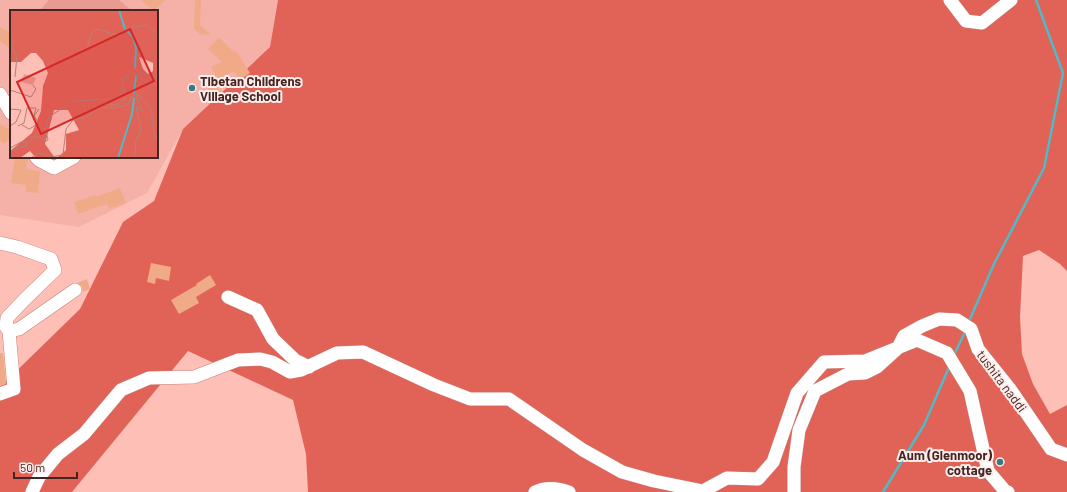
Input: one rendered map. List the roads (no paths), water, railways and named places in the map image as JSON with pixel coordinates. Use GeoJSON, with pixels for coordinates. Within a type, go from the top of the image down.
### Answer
{"type":"FeatureCollection","features":[{"type":"Feature","properties":{"kind":"street"},"geometry":{"type":"LineString","coordinates":[[950,0],[966,21],[982,23],[1011,0]]}},
{"type":"Feature","properties":{"kind":"street"},"geometry":{"type":"LineString","coordinates":[[0,94],[10,112]]}},
{"type":"Feature","properties":{"kind":"street"},"geometry":{"type":"LineString","coordinates":[[37,158],[54,168],[72,158]]}},
{"type":"Feature","properties":{"kind":"street"},"geometry":{"type":"LineString","coordinates":[[0,243],[17,246],[51,258],[55,270],[8,318],[6,327],[9,331],[14,389],[0,394]]}},
{"type":"Feature","properties":{"kind":"street"},"geometry":{"type":"LineString","coordinates":[[9,331],[19,329],[75,290]]}},
{"type":"Feature","properties":{"kind":"street"},"geometry":{"type":"LineString","coordinates":[[228,297],[257,310],[273,339],[296,360],[309,367]]}},
{"type":"Feature","properties":{"kind":"street","name":"tushita naddi"},"geometry":{"type":"LineString","coordinates":[[898,348],[904,336],[922,326],[939,319],[957,320],[971,329],[978,349],[1010,389],[1051,450],[1067,455]]}},
{"type":"Feature","properties":{"kind":"street"},"geometry":{"type":"LineString","coordinates":[[32,492],[39,477],[58,454],[84,434],[121,390],[149,378],[194,377],[238,360],[260,359],[272,362],[290,372],[309,367],[337,353],[363,352],[434,385],[470,399],[509,399],[583,450],[622,472],[654,481],[703,491],[727,478],[758,479],[773,462],[797,393],[824,362],[865,361],[917,340],[947,353],[970,391],[988,471],[1006,492],[1008,492]]}},
{"type":"Feature","properties":{"kind":"street"},"geometry":{"type":"LineString","coordinates":[[794,492],[794,467],[799,430],[815,391],[848,374],[865,373],[878,367],[898,348]]}},
{"type":"Feature","properties":{"kind":"street"},"geometry":{"type":"LineString","coordinates":[[535,492],[539,490],[559,489],[569,492]]}},
{"type":"Feature","properties":{"kind":"waterway"},"geometry":{"type":"LineString","coordinates":[[970,319],[994,264],[1044,168],[1063,73],[1036,0]]}},
{"type":"Feature","properties":{"kind":"waterway"},"geometry":{"type":"LineString","coordinates":[[954,355],[964,334]]}},
{"type":"Feature","properties":{"kind":"waterway"},"geometry":{"type":"LineString","coordinates":[[883,492],[924,425],[950,365]]}},
{"type":"Feature","properties":{"kind":"place","name":"Tibetan Childrens Village School"},"geometry":{"type":"Point","coordinates":[192,88]}},
{"type":"Feature","properties":{"kind":"place","name":"Aum (Glenmoor) cottage"},"geometry":{"type":"Point","coordinates":[1000,462]}}]}
